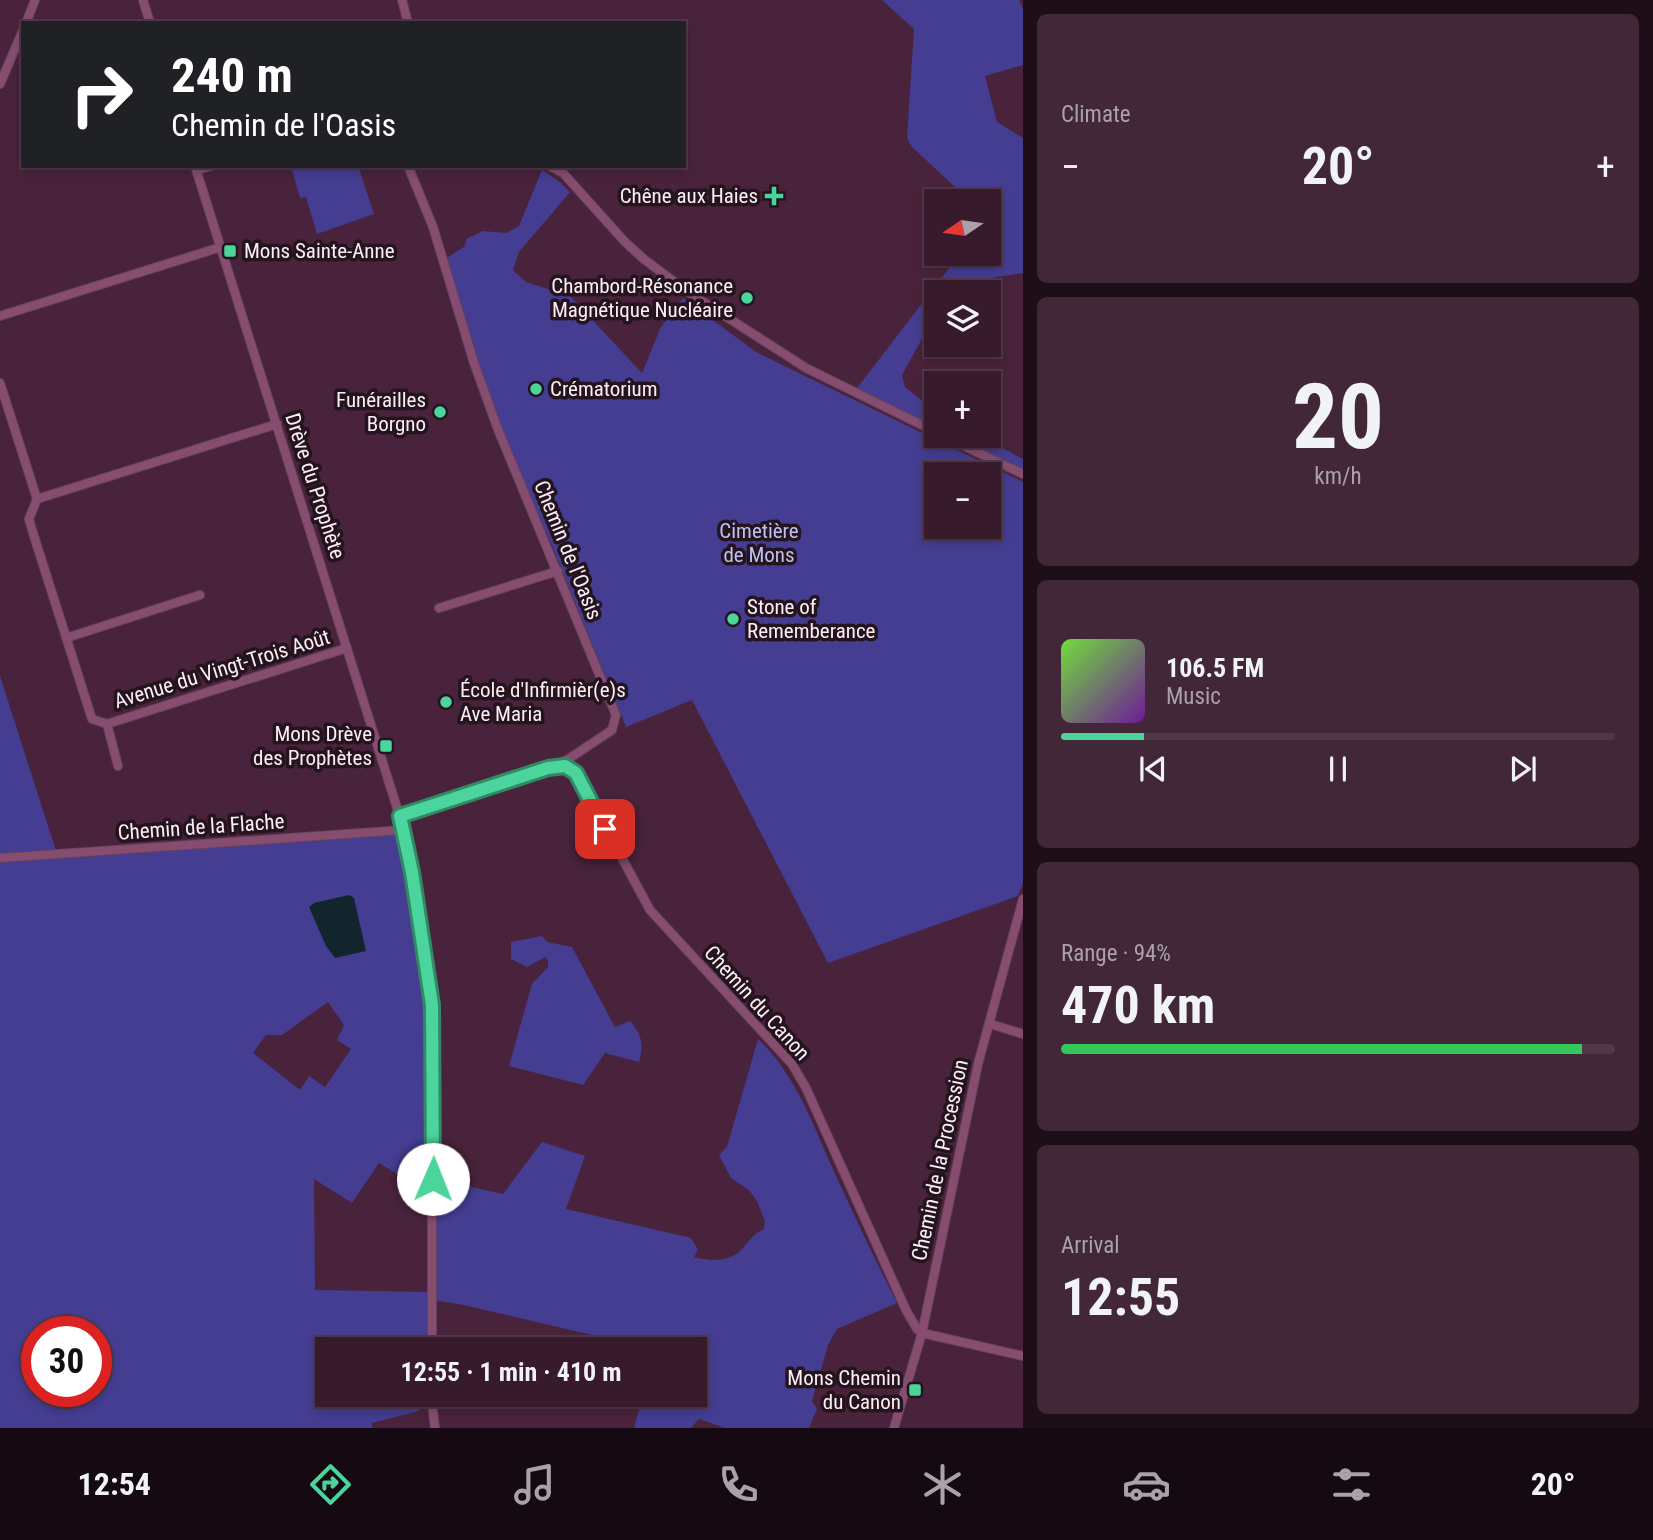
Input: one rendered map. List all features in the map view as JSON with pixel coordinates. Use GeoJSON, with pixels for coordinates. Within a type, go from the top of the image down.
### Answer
{"type":"FeatureCollection","features":[{"type":"Feature","properties":{"kind":"street"},"geometry":{"type":"LineString","coordinates":[[27,21],[35,0]]}},
{"type":"Feature","properties":{"kind":"street"},"geometry":{"type":"LineString","coordinates":[[143,0],[149,21]]}},
{"type":"Feature","properties":{"kind":"street"},"geometry":{"type":"LineString","coordinates":[[402,0],[407,21]]}},
{"type":"Feature","properties":{"kind":"street"},"geometry":{"type":"LineString","coordinates":[[0,84],[21,35]]}},
{"type":"Feature","properties":{"kind":"street","name":"Drève du Prophète"},"geometry":{"type":"LineString","coordinates":[[196,168],[404,830],[432,1005],[432,1337]]}},
{"type":"Feature","properties":{"kind":"street","name":"Chemin de l'Oasis"},"geometry":{"type":"LineString","coordinates":[[400,816],[567,760],[612,730],[616,715],[489,405],[433,228],[409,168]]}},
{"type":"Feature","properties":{"kind":"street"},"geometry":{"type":"LineString","coordinates":[[554,168],[563,173],[645,260],[688,292],[806,368],[924,426]]}},
{"type":"Feature","properties":{"kind":"street"},"geometry":{"type":"LineString","coordinates":[[0,316],[221,247]]}},
{"type":"Feature","properties":{"kind":"street"},"geometry":{"type":"LineString","coordinates":[[0,383],[37,499],[277,424]]}},
{"type":"Feature","properties":{"kind":"street"},"geometry":{"type":"LineString","coordinates":[[968,448],[1023,474]]}},
{"type":"Feature","properties":{"kind":"street","name":"Avenue du Vingt-Trois Août"},"geometry":{"type":"LineString","coordinates":[[37,499],[29,519],[92,719],[107,724],[348,648]]}},
{"type":"Feature","properties":{"kind":"street"},"geometry":{"type":"LineString","coordinates":[[439,608],[558,571]]}},
{"type":"Feature","properties":{"kind":"street"},"geometry":{"type":"LineString","coordinates":[[66,638],[200,595]]}},
{"type":"Feature","properties":{"kind":"street","name":"Avenue du Vingt-Trois Août"},"geometry":{"type":"LineString","coordinates":[[107,724],[118,766]]}},
{"type":"Feature","properties":{"kind":"street","name":"Chemin du Canon"},"geometry":{"type":"LineString","coordinates":[[548,768],[565,766],[576,773],[650,910],[792,1064],[806,1088],[906,1310],[922,1333]]}},
{"type":"Feature","properties":{"kind":"street","name":"Chemin de la Flache"},"geometry":{"type":"LineString","coordinates":[[0,858],[404,830]]}},
{"type":"Feature","properties":{"kind":"street","name":"Chemin de la Procession"},"geometry":{"type":"LineString","coordinates":[[894,1428],[922,1333],[978,1064],[1023,899]]}},
{"type":"Feature","properties":{"kind":"street"},"geometry":{"type":"LineString","coordinates":[[989,1024],[1023,1034]]}},
{"type":"Feature","properties":{"kind":"street"},"geometry":{"type":"LineString","coordinates":[[922,1333],[1023,1356]]}},
{"type":"Feature","properties":{"kind":"street"},"geometry":{"type":"LineString","coordinates":[[432,1407],[435,1428]]}},
{"type":"Feature","properties":{"kind":"green space"},"geometry":{"type":"Polygon","coordinates":[[[882,0],[1019,0],[1023,9],[1023,65],[985,76],[997,122],[1023,138],[1023,273],[978,280],[940,280],[951,266],[1001,266],[1001,189],[957,189],[912,147],[907,138],[914,29],[882,0]]]}},
{"type":"Feature","properties":{"kind":"green space"},"geometry":{"type":"Polygon","coordinates":[[[292,168],[359,168],[374,214],[317,234],[306,197],[300,198],[292,168]]]}},
{"type":"Feature","properties":{"kind":"green space","name":"Cimetière de Mons"},"geometry":{"type":"Polygon","coordinates":[[[542,170],[570,192],[519,252],[513,270],[526,282],[570,296],[642,373],[661,327],[683,298],[756,352],[924,434],[924,448],[953,448],[982,462],[924,462],[924,539],[1001,539],[1001,471],[1023,482],[1023,883],[1018,896],[828,963],[692,700],[626,727],[546,531],[542,531],[497,427],[444,260],[465,246],[466,239],[483,231],[506,233],[519,226],[542,170]]]}},
{"type":"Feature","properties":{"kind":"green space"},"geometry":{"type":"Polygon","coordinates":[[[924,301],[924,335],[902,375],[905,387],[924,402],[924,426],[854,392],[924,301]]]}},
{"type":"Feature","properties":{"kind":"green space"},"geometry":{"type":"Polygon","coordinates":[[[1001,447],[1023,459],[1023,474],[968,448],[1001,447]]]}},
{"type":"Feature","properties":{"kind":"green space"},"geometry":{"type":"Polygon","coordinates":[[[0,676],[57,854],[404,830],[428,971],[434,1179],[503,1194],[542,1142],[585,1156],[566,1209],[691,1238],[698,1250],[694,1257],[717,1260],[729,1258],[764,1229],[765,1221],[757,1201],[749,1190],[731,1178],[719,1155],[727,1147],[758,1039],[782,1067],[801,1099],[897,1303],[837,1329],[828,1345],[812,1401],[817,1409],[809,1428],[725,1428],[699,1419],[691,1428],[634,1428],[640,1407],[707,1407],[707,1337],[600,1337],[433,1300],[432,1337],[315,1337],[315,1407],[420,1407],[419,1411],[372,1423],[372,1428],[0,1428],[0,676]],[[328,1002],[282,1035],[266,1035],[253,1053],[300,1090],[309,1076],[325,1087],[351,1049],[337,1040],[344,1025],[328,1002]],[[379,1163],[352,1203],[314,1179],[315,1290],[433,1292],[433,1196],[379,1163]]]}},
{"type":"Feature","properties":{"kind":"green space"},"geometry":{"type":"Polygon","coordinates":[[[542,936],[547,942],[572,947],[615,1027],[630,1021],[634,1026],[641,1040],[639,1062],[605,1053],[583,1085],[509,1066],[532,984],[548,967],[545,957],[527,967],[511,959],[511,942],[542,936]]]}},
{"type":"Feature","properties":{"kind":"water"},"geometry":{"type":"Polygon","coordinates":[[[349,895],[354,898],[366,951],[335,958],[326,946],[309,907],[314,903],[349,895]]]}},
{"type":"Feature","properties":{"kind":"place","name":"Chêne aux Haies"},"geometry":{"type":"Point","coordinates":[774,196]}},
{"type":"Feature","properties":{"kind":"place","name":"Mons Sainte-Anne"},"geometry":{"type":"Point","coordinates":[230,251]}},
{"type":"Feature","properties":{"kind":"place","name":"Chambord-Résonance Magnétique Nucléaire"},"geometry":{"type":"Point","coordinates":[747,298]}},
{"type":"Feature","properties":{"kind":"place","name":"Crématorium"},"geometry":{"type":"Point","coordinates":[536,389]}},
{"type":"Feature","properties":{"kind":"place","name":"Funérailles Borgno"},"geometry":{"type":"Point","coordinates":[440,412]}},
{"type":"Feature","properties":{"kind":"place","name":"Stone of Rememberance"},"geometry":{"type":"Point","coordinates":[733,619]}},
{"type":"Feature","properties":{"kind":"place","name":"École d'Infirmièr(e)s Ave Maria"},"geometry":{"type":"Point","coordinates":[446,702]}},
{"type":"Feature","properties":{"kind":"place","name":"Mons Drève des Prophètes"},"geometry":{"type":"Point","coordinates":[386,746]}},
{"type":"Feature","properties":{"kind":"place","name":"Mons Chemin du Canon"},"geometry":{"type":"Point","coordinates":[915,1390]}},
{"type":"Feature","properties":{"kind":"route"},"geometry":{"type":"LineString","coordinates":[[433,1179],[432,1005],[412,872],[400,816],[548,768],[565,766],[576,773],[605,829]]}}]}
